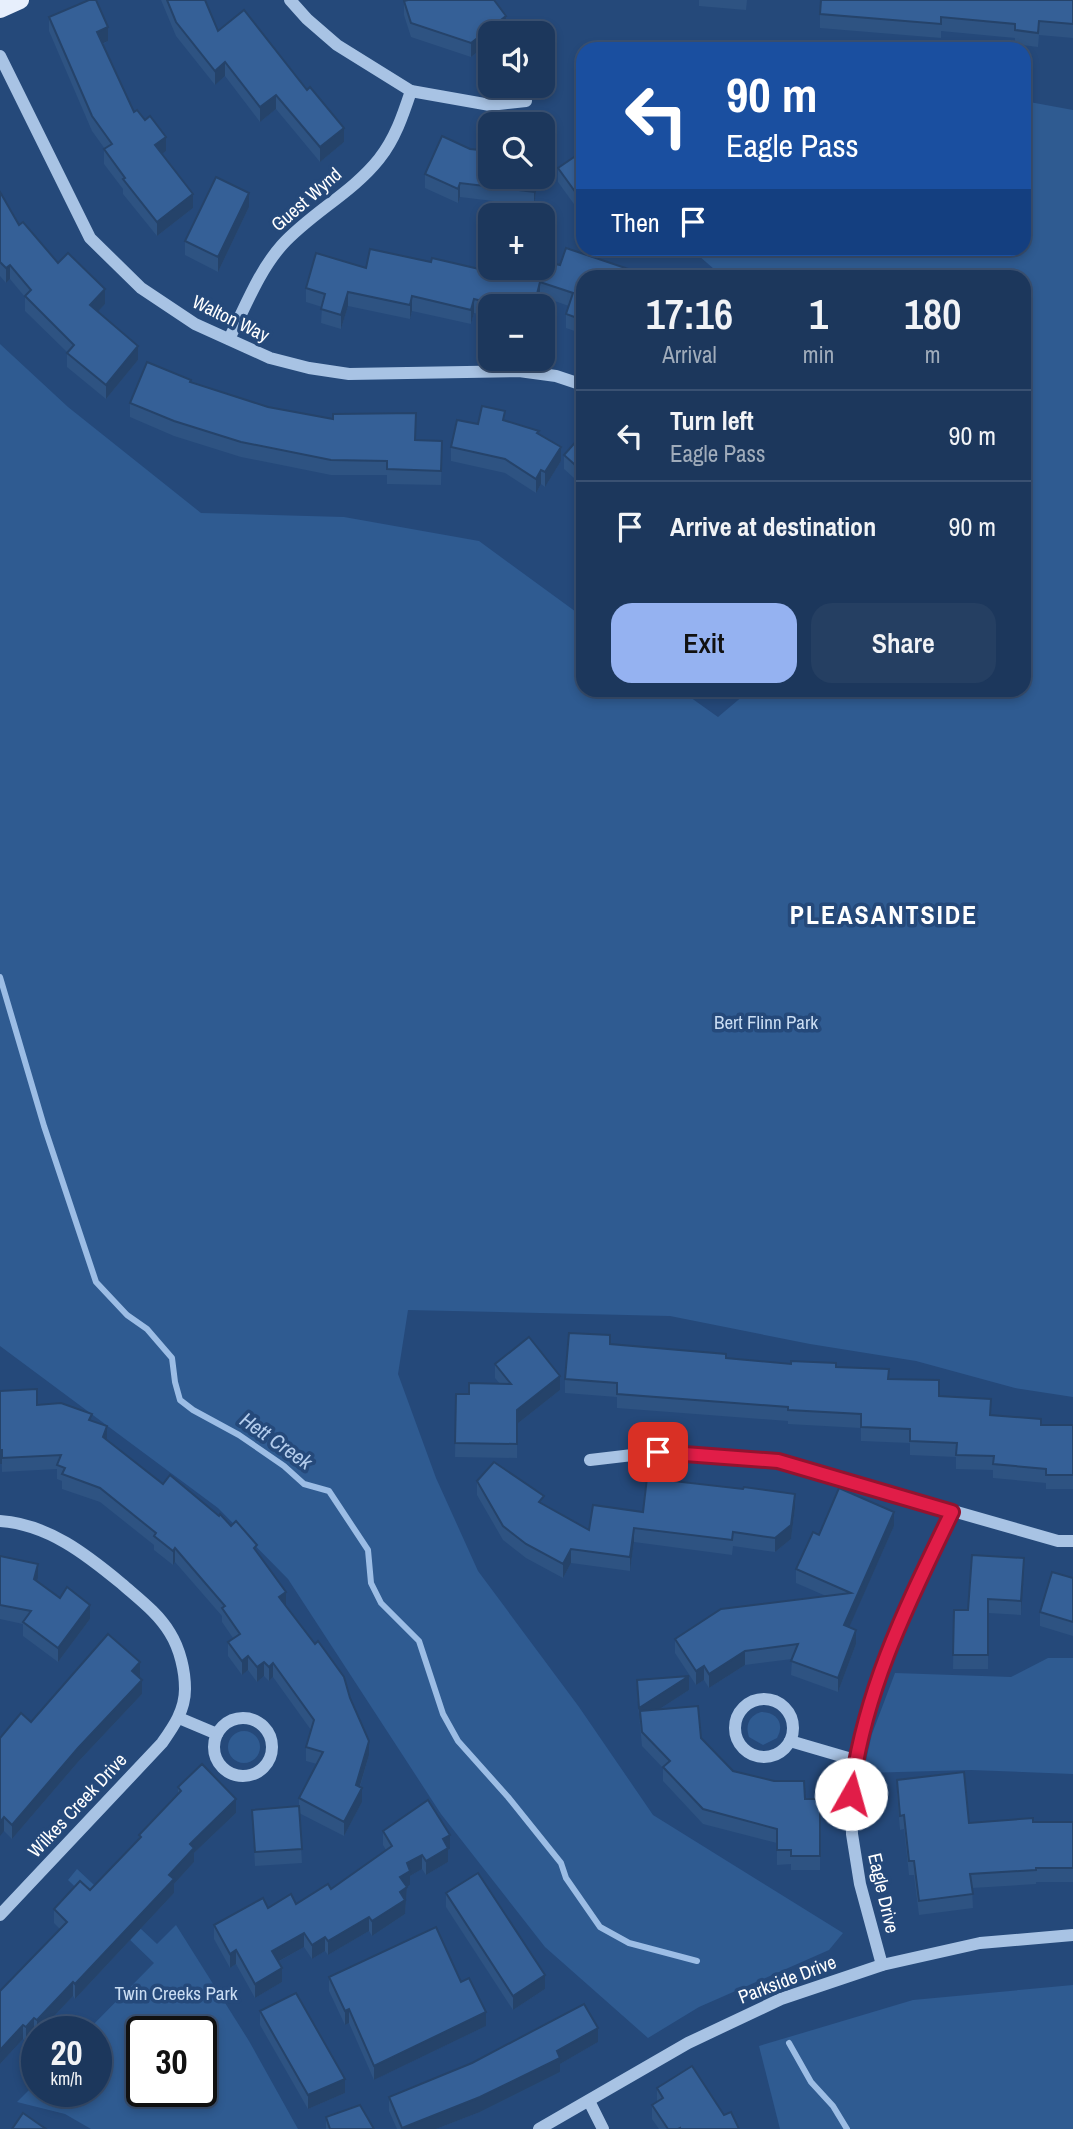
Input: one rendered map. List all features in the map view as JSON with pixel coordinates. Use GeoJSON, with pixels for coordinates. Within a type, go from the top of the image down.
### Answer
{"type":"FeatureCollection","features":[{"type":"Feature","properties":{"kind":"main road"},"geometry":{"type":"LineString","coordinates":[[0,9],[20,0]]}},
{"type":"Feature","properties":{"kind":"street"},"geometry":{"type":"LineString","coordinates":[[290,0],[337,45],[411,91],[490,105],[526,101]]}},
{"type":"Feature","properties":{"kind":"street","name":"Walton Way"},"geometry":{"type":"LineString","coordinates":[[0,56],[90,237],[141,288],[195,324],[270,358],[309,368],[349,374],[519,371],[556,376],[576,383]]}},
{"type":"Feature","properties":{"kind":"street","name":"Guest Wynd"},"geometry":{"type":"LineString","coordinates":[[229,339],[273,256],[284,242],[378,160],[400,122],[411,91]]}},
{"type":"Feature","properties":{"kind":"street"},"geometry":{"type":"LineString","coordinates":[[590,1460],[658,1452],[778,1461],[1058,1541],[1073,1541]]}},
{"type":"Feature","properties":{"kind":"street","name":"Eagle Drive"},"geometry":{"type":"LineString","coordinates":[[882,1965],[860,1884],[852,1834],[851,1794],[855,1760],[875,1688],[900,1620],[952,1512]]}},
{"type":"Feature","properties":{"kind":"street","name":"Wilkes Creek Drive"},"geometry":{"type":"LineString","coordinates":[[0,1521],[45,1532],[65,1542],[91,1558],[159,1618],[175,1642],[186,1688],[179,1718],[154,1752],[0,1915]]}},
{"type":"Feature","properties":{"kind":"street"},"geometry":{"type":"LineString","coordinates":[[759,1700],[777,1702],[790,1715],[793,1723],[790,1741],[778,1754],[769,1757],[752,1755],[739,1742],[736,1734],[738,1716],[750,1703],[759,1700]]}},
{"type":"Feature","properties":{"kind":"street"},"geometry":{"type":"LineString","coordinates":[[179,1718],[217,1734]]}},
{"type":"Feature","properties":{"kind":"street"},"geometry":{"type":"LineString","coordinates":[[238,1718],[256,1720],[270,1733],[270,1760],[264,1768],[248,1776],[230,1773],[217,1761],[214,1752],[217,1734],[229,1721],[238,1718]]}},
{"type":"Feature","properties":{"kind":"street"},"geometry":{"type":"LineString","coordinates":[[790,1741],[855,1760]]}},
{"type":"Feature","properties":{"kind":"street","name":"Parkside Drive"},"geometry":{"type":"LineString","coordinates":[[539,2129],[688,2043],[781,1998],[882,1965],[980,1943],[1073,1935]]}},
{"type":"Feature","properties":{"kind":"street"},"geometry":{"type":"LineString","coordinates":[[589,2101],[603,2129]]}},
{"type":"Feature","properties":{"kind":"green space","name":"Bert Flinn Park"},"geometry":{"type":"Polygon","coordinates":[[[1031,102],[1073,110],[1073,1397],[1015,1388],[916,1361],[810,1344],[670,1316],[408,1310],[398,1374],[436,1478],[478,1571],[579,1707],[653,1815],[843,1933],[829,1950],[699,2007],[648,2038],[545,1947],[441,1814],[288,1579],[218,1508],[0,1346],[0,344],[68,407],[201,513],[344,517],[479,541],[576,612],[576,697],[690,697],[718,717],[742,697],[1031,697],[1031,270],[715,270],[699,256],[1031,256],[1031,102]]]}},
{"type":"Feature","properties":{"kind":"green space"},"geometry":{"type":"Polygon","coordinates":[[[1048,1658],[1073,1658],[1073,1774],[971,1770],[863,1773],[872,1734],[895,1673],[1011,1677],[1048,1658]]]}},
{"type":"Feature","properties":{"kind":"green space"},"geometry":{"type":"Polygon","coordinates":[[[761,1712],[771,1714],[780,1724],[777,1738],[763,1745],[749,1737],[748,1729],[751,1719],[761,1712]]]}},
{"type":"Feature","properties":{"kind":"green space"},"geometry":{"type":"Polygon","coordinates":[[[244,1731],[255,1736],[260,1747],[255,1758],[244,1763],[233,1758],[228,1747],[233,1736],[244,1731]]]}},
{"type":"Feature","properties":{"kind":"green space","name":"Twin Creeks Park"},"geometry":{"type":"Polygon","coordinates":[[[77,1869],[157,1944],[176,1925],[249,2041],[298,2129],[91,2129],[65,2114],[37,2107],[112,2107],[112,2016],[102,2016],[154,1963],[68,1880],[77,1869]]]}},
{"type":"Feature","properties":{"kind":"green space"},"geometry":{"type":"Polygon","coordinates":[[[1073,1985],[1073,2129],[780,2129],[759,2046],[913,2000],[1073,1985]]]}},
{"type":"Feature","properties":{"kind":"building"},"geometry":{"type":"Polygon","coordinates":[[[89,0],[96,0],[108,27],[97,32],[134,112],[137,110],[145,120],[150,116],[166,137],[155,145],[193,194],[157,222],[123,179],[125,178],[104,149],[112,144],[92,116],[49,17],[89,0]]]}},
{"type":"Feature","properties":{"kind":"building"},"geometry":{"type":"Polygon","coordinates":[[[167,0],[205,0],[218,31],[244,10],[307,90],[310,87],[344,128],[320,147],[276,95],[260,107],[225,62],[215,71],[176,22],[167,0]]]}},
{"type":"Feature","properties":{"kind":"building"},"geometry":{"type":"Polygon","coordinates":[[[494,0],[506,16],[500,21],[478,21],[478,38],[471,43],[411,23],[404,1],[494,0]]]}},
{"type":"Feature","properties":{"kind":"building"},"geometry":{"type":"Polygon","coordinates":[[[821,0],[1073,0],[1073,24],[1039,21],[1038,33],[1015,30],[1015,24],[941,17],[941,24],[820,14],[821,0]]]}},
{"type":"Feature","properties":{"kind":"building"},"geometry":{"type":"Polygon","coordinates":[[[442,136],[470,149],[478,150],[478,185],[460,183],[458,189],[425,174],[442,136]]]}},
{"type":"Feature","properties":{"kind":"building"},"geometry":{"type":"Polygon","coordinates":[[[576,156],[576,193],[558,168],[576,156]]]}},
{"type":"Feature","properties":{"kind":"building"},"geometry":{"type":"Polygon","coordinates":[[[216,177],[249,193],[218,257],[185,241],[216,177]]]}},
{"type":"Feature","properties":{"kind":"building"},"geometry":{"type":"Polygon","coordinates":[[[509,189],[534,189],[534,192],[509,189]]]}},
{"type":"Feature","properties":{"kind":"building"},"geometry":{"type":"Polygon","coordinates":[[[0,192],[19,225],[23,222],[58,263],[68,253],[105,289],[90,305],[138,346],[106,385],[67,353],[74,345],[25,296],[31,290],[10,265],[6,268],[0,262],[0,192]]]}},
{"type":"Feature","properties":{"kind":"building"},"geometry":{"type":"Polygon","coordinates":[[[566,248],[576,251],[576,256],[590,256],[631,270],[576,270],[576,318],[566,314],[573,293],[540,282],[537,294],[478,294],[478,300],[474,299],[471,310],[412,296],[410,305],[348,292],[341,315],[321,309],[325,294],[306,288],[316,253],[366,268],[370,249],[431,262],[432,258],[478,269],[478,280],[555,280],[555,264],[560,265],[566,248]]]}},
{"type":"Feature","properties":{"kind":"building"},"geometry":{"type":"Polygon","coordinates":[[[147,362],[191,380],[190,382],[268,407],[333,419],[333,414],[416,413],[415,440],[442,441],[441,471],[387,469],[387,461],[331,460],[241,442],[174,421],[130,403],[147,362]]]}},
{"type":"Feature","properties":{"kind":"building"},"geometry":{"type":"Polygon","coordinates":[[[482,406],[505,411],[503,420],[539,431],[537,433],[561,447],[545,472],[541,470],[536,479],[505,459],[451,447],[457,420],[478,424],[482,406]]]}},
{"type":"Feature","properties":{"kind":"building"},"geometry":{"type":"Polygon","coordinates":[[[576,442],[576,466],[564,455],[576,442]]]}},
{"type":"Feature","properties":{"kind":"building"},"geometry":{"type":"Polygon","coordinates":[[[569,1333],[610,1335],[610,1344],[726,1354],[726,1358],[791,1364],[791,1361],[836,1363],[836,1367],[889,1369],[888,1379],[939,1380],[939,1396],[991,1399],[990,1415],[1041,1419],[1041,1425],[1073,1425],[1073,1475],[1046,1475],[1046,1469],[993,1464],[994,1456],[956,1455],[957,1443],[910,1441],[910,1429],[861,1427],[861,1414],[617,1394],[617,1383],[565,1379],[569,1333]]]}},
{"type":"Feature","properties":{"kind":"building"},"geometry":{"type":"Polygon","coordinates":[[[529,1337],[560,1376],[517,1410],[517,1444],[455,1443],[456,1394],[469,1394],[469,1383],[511,1384],[495,1364],[529,1337]]]}},
{"type":"Feature","properties":{"kind":"building"},"geometry":{"type":"Polygon","coordinates":[[[37,1389],[37,1405],[61,1403],[92,1414],[89,1420],[107,1426],[103,1437],[163,1484],[170,1475],[219,1516],[220,1514],[231,1526],[236,1521],[257,1545],[254,1548],[286,1592],[279,1597],[315,1644],[318,1641],[344,1677],[369,1741],[356,1785],[362,1788],[344,1822],[299,1798],[323,1752],[306,1747],[314,1720],[273,1663],[269,1667],[264,1662],[257,1667],[248,1656],[242,1661],[228,1642],[240,1634],[222,1608],[225,1606],[175,1548],[173,1551],[154,1536],[156,1533],[100,1488],[62,1474],[65,1468],[57,1465],[61,1455],[2,1458],[0,1391],[37,1389]]]}},
{"type":"Feature","properties":{"kind":"building"},"geometry":{"type":"Polygon","coordinates":[[[494,1462],[544,1496],[539,1502],[589,1530],[593,1505],[643,1512],[647,1478],[795,1494],[791,1525],[775,1538],[733,1532],[732,1540],[634,1528],[630,1557],[571,1549],[563,1564],[526,1544],[503,1526],[477,1481],[494,1462]]]}},
{"type":"Feature","properties":{"kind":"building"},"geometry":{"type":"Polygon","coordinates":[[[839,1488],[894,1512],[844,1625],[856,1630],[838,1678],[791,1661],[798,1644],[745,1651],[709,1674],[704,1666],[696,1671],[675,1639],[721,1609],[851,1593],[796,1569],[813,1532],[819,1535],[839,1488]]]}},
{"type":"Feature","properties":{"kind":"building"},"geometry":{"type":"Polygon","coordinates":[[[972,1555],[1024,1558],[1021,1601],[988,1599],[988,1655],[953,1655],[954,1610],[968,1610],[972,1555]]]}},
{"type":"Feature","properties":{"kind":"building"},"geometry":{"type":"Polygon","coordinates":[[[0,1556],[38,1564],[34,1579],[60,1598],[67,1587],[90,1605],[58,1648],[23,1622],[31,1611],[0,1605],[0,1556]]]}},
{"type":"Feature","properties":{"kind":"building"},"geometry":{"type":"Polygon","coordinates":[[[1052,1572],[1073,1578],[1073,1622],[1040,1612],[1052,1572]]]}},
{"type":"Feature","properties":{"kind":"building"},"geometry":{"type":"Polygon","coordinates":[[[108,1634],[140,1662],[132,1671],[142,1680],[78,1748],[12,1825],[4,1817],[0,1822],[0,1738],[21,1713],[31,1722],[108,1634]]]}},
{"type":"Feature","properties":{"kind":"building"},"geometry":{"type":"Polygon","coordinates":[[[689,1676],[639,1708],[637,1680],[689,1676]]]}},
{"type":"Feature","properties":{"kind":"building"},"geometry":{"type":"Polygon","coordinates":[[[698,1706],[701,1738],[733,1771],[774,1781],[804,1781],[805,1799],[820,1799],[820,1856],[791,1856],[791,1850],[777,1850],[777,1829],[703,1809],[663,1767],[670,1761],[642,1732],[640,1711],[698,1706]]]}},
{"type":"Feature","properties":{"kind":"building"},"geometry":{"type":"Polygon","coordinates":[[[202,1764],[236,1799],[190,1844],[194,1848],[169,1875],[174,1879],[75,1984],[73,1982],[41,2016],[21,2016],[21,2027],[0,2050],[0,1991],[67,1922],[54,1909],[80,1881],[90,1890],[181,1791],[178,1787],[202,1764]]]}},
{"type":"Feature","properties":{"kind":"building"},"geometry":{"type":"Polygon","coordinates":[[[964,1772],[969,1823],[1033,1818],[1033,1822],[1073,1822],[1073,1868],[1036,1868],[970,1874],[973,1894],[919,1901],[914,1861],[909,1861],[904,1815],[900,1816],[897,1780],[964,1772]]]}},
{"type":"Feature","properties":{"kind":"building"},"geometry":{"type":"Polygon","coordinates":[[[428,1800],[450,1835],[443,1839],[448,1848],[426,1861],[422,1855],[407,1863],[410,1871],[400,1877],[407,1887],[400,1892],[405,1900],[372,1921],[369,1917],[328,1941],[325,1937],[312,1945],[304,1933],[272,1951],[282,1968],[255,1984],[236,1950],[230,1954],[214,1925],[263,1898],[268,1908],[291,1894],[296,1904],[328,1884],[331,1889],[392,1846],[383,1831],[428,1800]]]}},
{"type":"Feature","properties":{"kind":"building"},"geometry":{"type":"Polygon","coordinates":[[[299,1806],[302,1849],[255,1852],[252,1810],[299,1806]]]}},
{"type":"Feature","properties":{"kind":"building"},"geometry":{"type":"Polygon","coordinates":[[[478,1873],[545,1975],[513,1996],[446,1893],[478,1873]]]}},
{"type":"Feature","properties":{"kind":"building"},"geometry":{"type":"Polygon","coordinates":[[[436,1927],[461,1982],[469,1978],[486,2012],[374,2066],[349,2009],[345,2011],[329,1977],[436,1927]]]}},
{"type":"Feature","properties":{"kind":"building"},"geometry":{"type":"Polygon","coordinates":[[[296,1993],[345,2079],[308,2095],[260,2011],[296,1993]]]}},
{"type":"Feature","properties":{"kind":"building"},"geometry":{"type":"Polygon","coordinates":[[[584,2004],[598,2028],[557,2051],[560,2058],[480,2097],[402,2128],[389,2097],[472,2063],[584,2004]]]}},
{"type":"Feature","properties":{"kind":"building"},"geometry":{"type":"Polygon","coordinates":[[[692,2066],[724,2115],[731,2112],[739,2129],[668,2129],[652,2105],[663,2098],[657,2088],[692,2066]]]}},
{"type":"Feature","properties":{"kind":"building"},"geometry":{"type":"Polygon","coordinates":[[[360,2105],[374,2129],[330,2129],[326,2117],[360,2105]]]}},
{"type":"Feature","properties":{"kind":"building"},"geometry":{"type":"Polygon","coordinates":[[[23,2113],[46,2129],[12,2129],[23,2113]]]}},
{"type":"Feature","properties":{"kind":"waterway","name":"Hett Creek"},"geometry":{"type":"LineString","coordinates":[[0,977],[44,1126],[96,1282],[127,1315],[147,1329],[172,1358],[180,1400],[239,1435],[284,1466],[304,1484],[329,1491],[368,1550],[371,1583],[381,1603],[419,1641],[443,1714],[458,1741],[561,1863],[566,1878],[600,1927],[629,1943],[697,1961]]}},
{"type":"Feature","properties":{"kind":"waterway","name":"Hett Creek"},"geometry":{"type":"LineString","coordinates":[[789,2043],[811,2082],[833,2106],[847,2129]]}},
{"type":"Feature","properties":{"kind":"district","name":"PLEASANTSIDE"},"geometry":{"type":"Point","coordinates":[884,915]}},
{"type":"Feature","properties":{"kind":"route"},"geometry":{"type":"LineString","coordinates":[[658,1452],[778,1461],[952,1512],[885,1657],[855,1760],[851,1794]]}}]}
